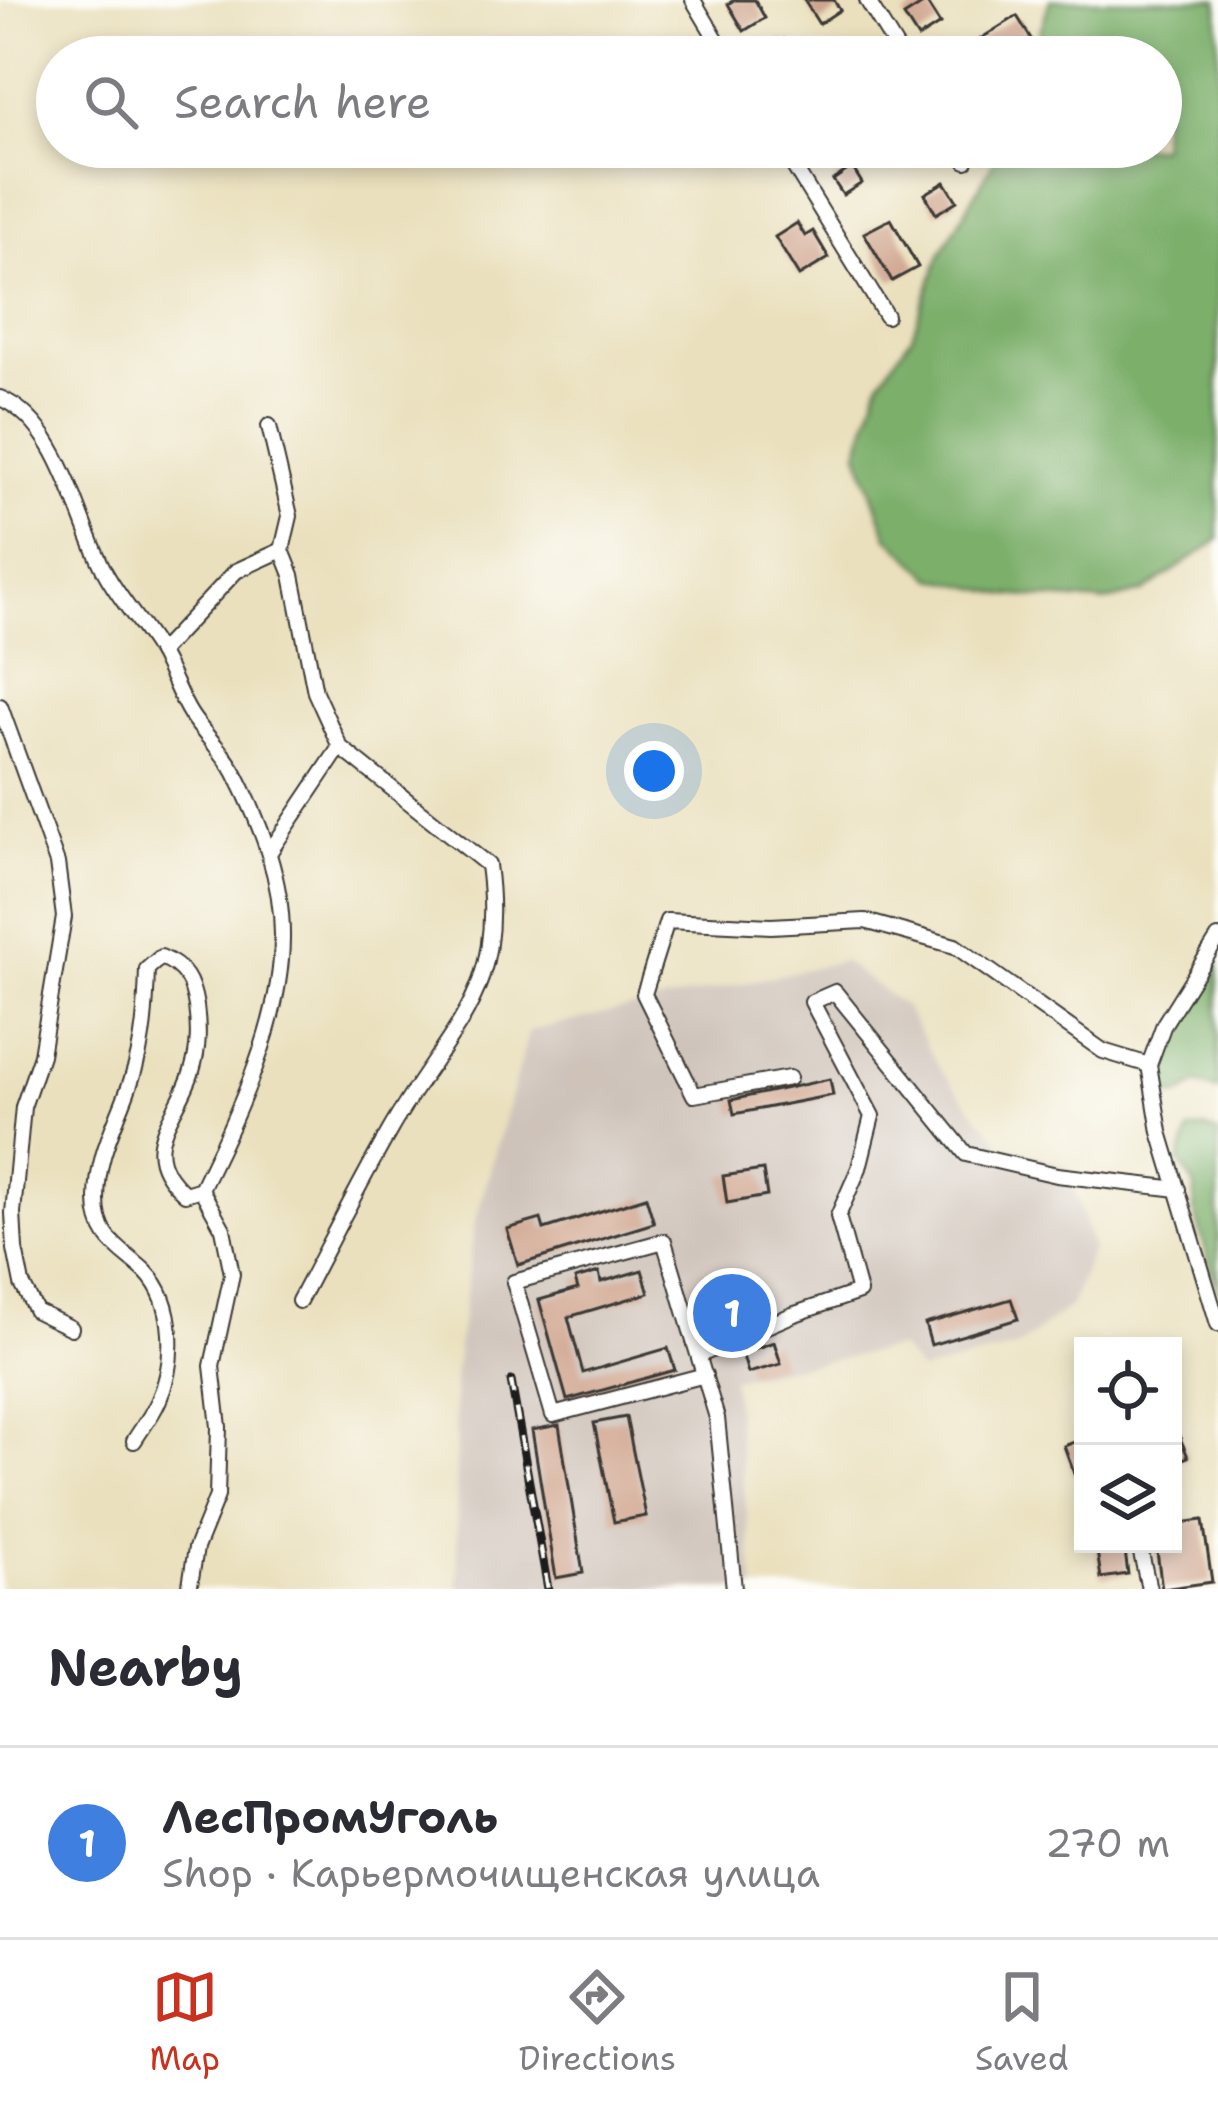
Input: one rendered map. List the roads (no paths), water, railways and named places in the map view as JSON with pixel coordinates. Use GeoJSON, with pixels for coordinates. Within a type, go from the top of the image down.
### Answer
{"type":"FeatureCollection","features":[{"type":"Feature","properties":{"kind":"street"},"geometry":{"type":"LineString","coordinates":[[692,0],[714,36]]}},
{"type":"Feature","properties":{"kind":"street"},"geometry":{"type":"LineString","coordinates":[[867,0],[889,36]]}},
{"type":"Feature","properties":{"kind":"street"},"geometry":{"type":"LineString","coordinates":[[795,168],[886,316]]}},
{"type":"Feature","properties":{"kind":"street"},"geometry":{"type":"LineString","coordinates":[[0,398],[39,432],[65,475],[105,573],[160,652],[189,713],[233,769],[269,853],[283,940],[267,1032],[201,1190]]}},
{"type":"Feature","properties":{"kind":"street"},"geometry":{"type":"LineString","coordinates":[[269,426],[290,516],[282,550],[292,575],[315,692],[340,747],[488,865],[494,910],[487,964],[471,1008],[392,1127],[299,1300]]}},
{"type":"Feature","properties":{"kind":"street"},"geometry":{"type":"LineString","coordinates":[[160,652],[236,572],[282,550]]}},
{"type":"Feature","properties":{"kind":"street"},"geometry":{"type":"LineString","coordinates":[[0,706],[57,863],[64,917],[40,1055],[23,1107],[13,1213],[15,1250],[22,1284],[36,1311],[70,1328]]}},
{"type":"Feature","properties":{"kind":"street"},"geometry":{"type":"LineString","coordinates":[[269,853],[340,747]]}},
{"type":"Feature","properties":{"kind":"street"},"geometry":{"type":"LineString","coordinates":[[789,1078],[694,1095],[644,994],[667,922],[771,926],[865,921],[955,946],[1103,1051],[1149,1065]]}},
{"type":"Feature","properties":{"kind":"street"},"geometry":{"type":"LineString","coordinates":[[1218,938],[1164,1024],[1149,1065],[1160,1132],[1218,1324]]}},
{"type":"Feature","properties":{"kind":"street"},"geometry":{"type":"LineString","coordinates":[[134,1441],[159,1400],[171,1353],[165,1296],[144,1270],[112,1248],[96,1207],[99,1158],[133,1077],[146,1017],[147,969],[161,957],[181,966],[193,988],[200,1035],[191,1074],[166,1123],[159,1150],[165,1177],[184,1194],[201,1190]]}},
{"type":"Feature","properties":{"kind":"street"},"geometry":{"type":"LineString","coordinates":[[700,1355],[860,1292],[838,1216],[860,1168],[872,1116],[812,1002],[835,992],[966,1154],[1057,1175],[1178,1190]]}},
{"type":"Feature","properties":{"kind":"street"},"geometry":{"type":"LineString","coordinates":[[190,1585],[196,1548],[217,1496],[219,1427],[212,1366],[232,1274],[223,1228],[201,1190]]}},
{"type":"Feature","properties":{"kind":"street"},"geometry":{"type":"LineString","coordinates":[[705,1375],[553,1415],[514,1282],[664,1241],[700,1355],[716,1418],[734,1589]]}},
{"type":"Feature","properties":{"kind":"street"},"geometry":{"type":"LineString","coordinates":[[1141,1553],[1149,1589]]}},
{"type":"Feature","properties":{"kind":"railway"},"geometry":{"type":"LineString","coordinates":[[511,1381],[548,1589]]}},
{"type":"Feature","properties":{"kind":"place","name":"ЛесПромУголь"},"geometry":{"type":"Point","coordinates":[732,1313]}}]}
